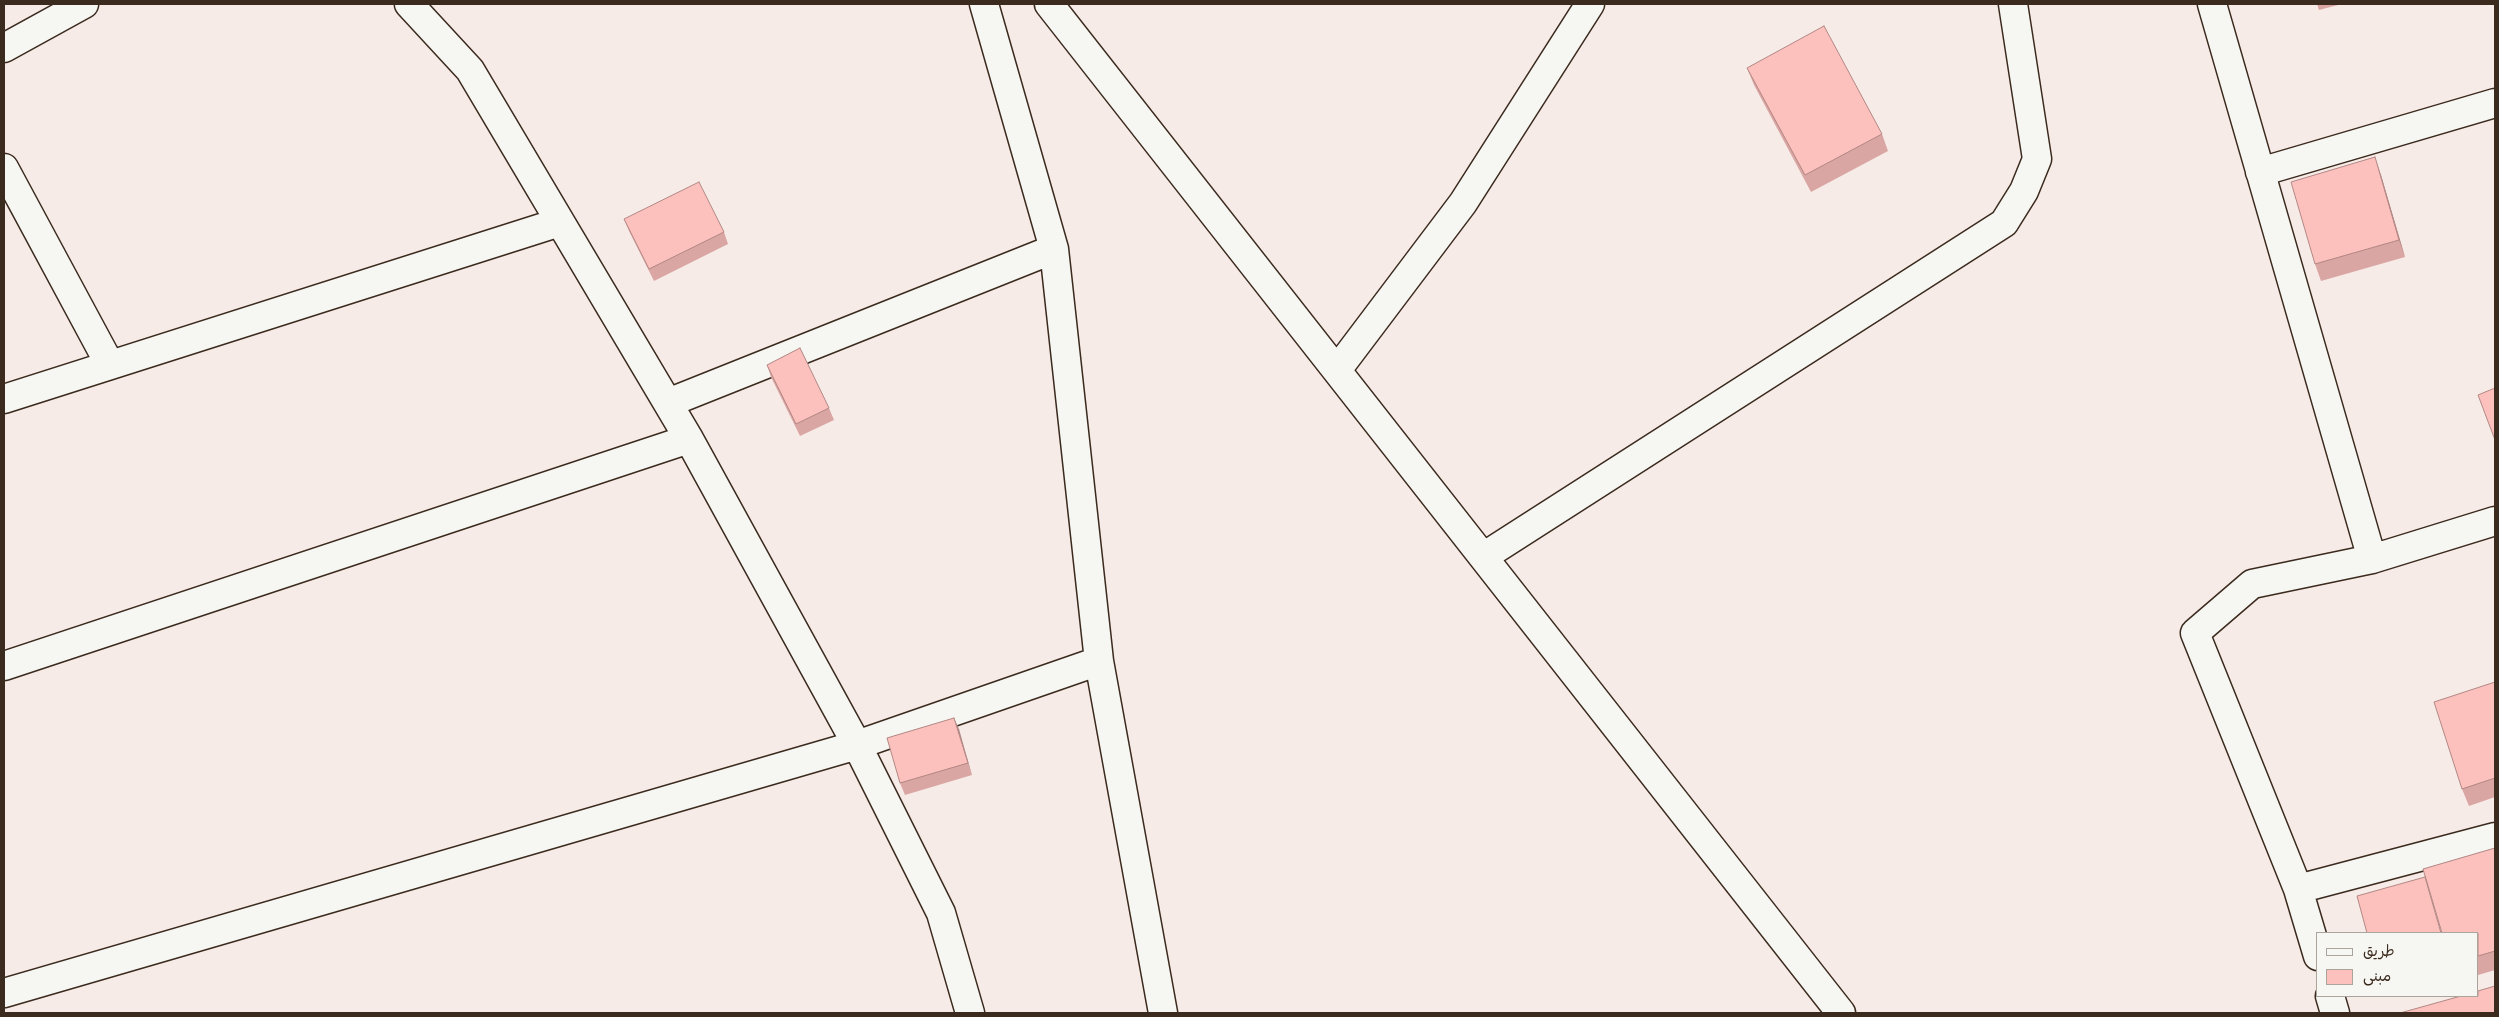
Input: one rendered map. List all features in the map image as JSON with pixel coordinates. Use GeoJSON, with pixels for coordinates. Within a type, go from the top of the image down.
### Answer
{"type":"FeatureCollection","features":[{"type":"Feature","properties":{"kind":"street"},"geometry":{"type":"LineString","coordinates":[[4,48],[84,4]]}},
{"type":"Feature","properties":{"kind":"street"},"geometry":{"type":"LineString","coordinates":[[410,4],[470,70],[689,439],[857,745],[941,913],[970,1013]]}},
{"type":"Feature","properties":{"kind":"street"},"geometry":{"type":"LineString","coordinates":[[984,4],[1054,249],[1099,661],[1163,1013]]}},
{"type":"Feature","properties":{"kind":"street"},"geometry":{"type":"LineString","coordinates":[[1049,4],[1841,1013]]}},
{"type":"Feature","properties":{"kind":"street"},"geometry":{"type":"LineString","coordinates":[[1336,370],[1463,203],[1590,4]]}},
{"type":"Feature","properties":{"kind":"street"},"geometry":{"type":"LineString","coordinates":[[1482,557],[2004,223],[2024,191],[2037,159],[2013,4]]}},
{"type":"Feature","properties":{"kind":"street"},"geometry":{"type":"LineString","coordinates":[[2212,4],[2372,559]]}},
{"type":"Feature","properties":{"kind":"street"},"geometry":{"type":"LineString","coordinates":[[2260,172],[2495,104]]}},
{"type":"Feature","properties":{"kind":"street"},"geometry":{"type":"LineString","coordinates":[[4,168],[110,365]]}},
{"type":"Feature","properties":{"kind":"street"},"geometry":{"type":"LineString","coordinates":[[4,399],[560,222]]}},
{"type":"Feature","properties":{"kind":"street"},"geometry":{"type":"LineString","coordinates":[[668,402],[1054,249]]}},
{"type":"Feature","properties":{"kind":"street"},"geometry":{"type":"LineString","coordinates":[[4,666],[689,439]]}},
{"type":"Feature","properties":{"kind":"street"},"geometry":{"type":"LineString","coordinates":[[2316,949],[2298,889],[2195,633],[2252,584],[2372,559],[2495,521]]}},
{"type":"Feature","properties":{"kind":"street"},"geometry":{"type":"LineString","coordinates":[[4,993],[857,745],[1099,661]]}},
{"type":"Feature","properties":{"kind":"street"},"geometry":{"type":"LineString","coordinates":[[2298,889],[2495,837]]}},
{"type":"Feature","properties":{"kind":"street"},"geometry":{"type":"LineString","coordinates":[[2330,997],[2335,1013]]}},
{"type":"Feature","properties":{"kind":"building"},"geometry":{"type":"Polygon","coordinates":[[[1824,26],[1882,134],[1805,175],[1747,68],[1824,26]]]}},
{"type":"Feature","properties":{"kind":"building"},"geometry":{"type":"Polygon","coordinates":[[[2375,157],[2399,240],[2315,264],[2291,182],[2375,157]]]}},
{"type":"Feature","properties":{"kind":"building"},"geometry":{"type":"Polygon","coordinates":[[[699,182],[724,232],[649,269],[624,219],[699,182]]]}},
{"type":"Feature","properties":{"kind":"building"},"geometry":{"type":"Polygon","coordinates":[[[800,348],[829,408],[796,424],[767,365],[800,348]]]}},
{"type":"Feature","properties":{"kind":"building"},"geometry":{"type":"Polygon","coordinates":[[[2495,388],[2495,440],[2478,395],[2495,388]]]}},
{"type":"Feature","properties":{"kind":"building"},"geometry":{"type":"Polygon","coordinates":[[[2495,682],[2495,778],[2462,789],[2434,702],[2495,682]]]}},
{"type":"Feature","properties":{"kind":"building"},"geometry":{"type":"Polygon","coordinates":[[[954,718],[968,763],[900,783],[887,738],[954,718]]]}},
{"type":"Feature","properties":{"kind":"building"},"geometry":{"type":"Polygon","coordinates":[[[2495,848],[2495,951],[2479,956],[2479,932],[2442,932],[2423,869],[2495,848]]]}},
{"type":"Feature","properties":{"kind":"building"},"geometry":{"type":"Polygon","coordinates":[[[2425,877],[2441,932],[2367,932],[2357,896],[2425,877]]]}},
{"type":"Feature","properties":{"kind":"building"},"geometry":{"type":"Polygon","coordinates":[[[2495,986],[2495,1013],[2400,1013],[2457,997],[2479,997],[2479,991],[2495,986]]]}}]}
